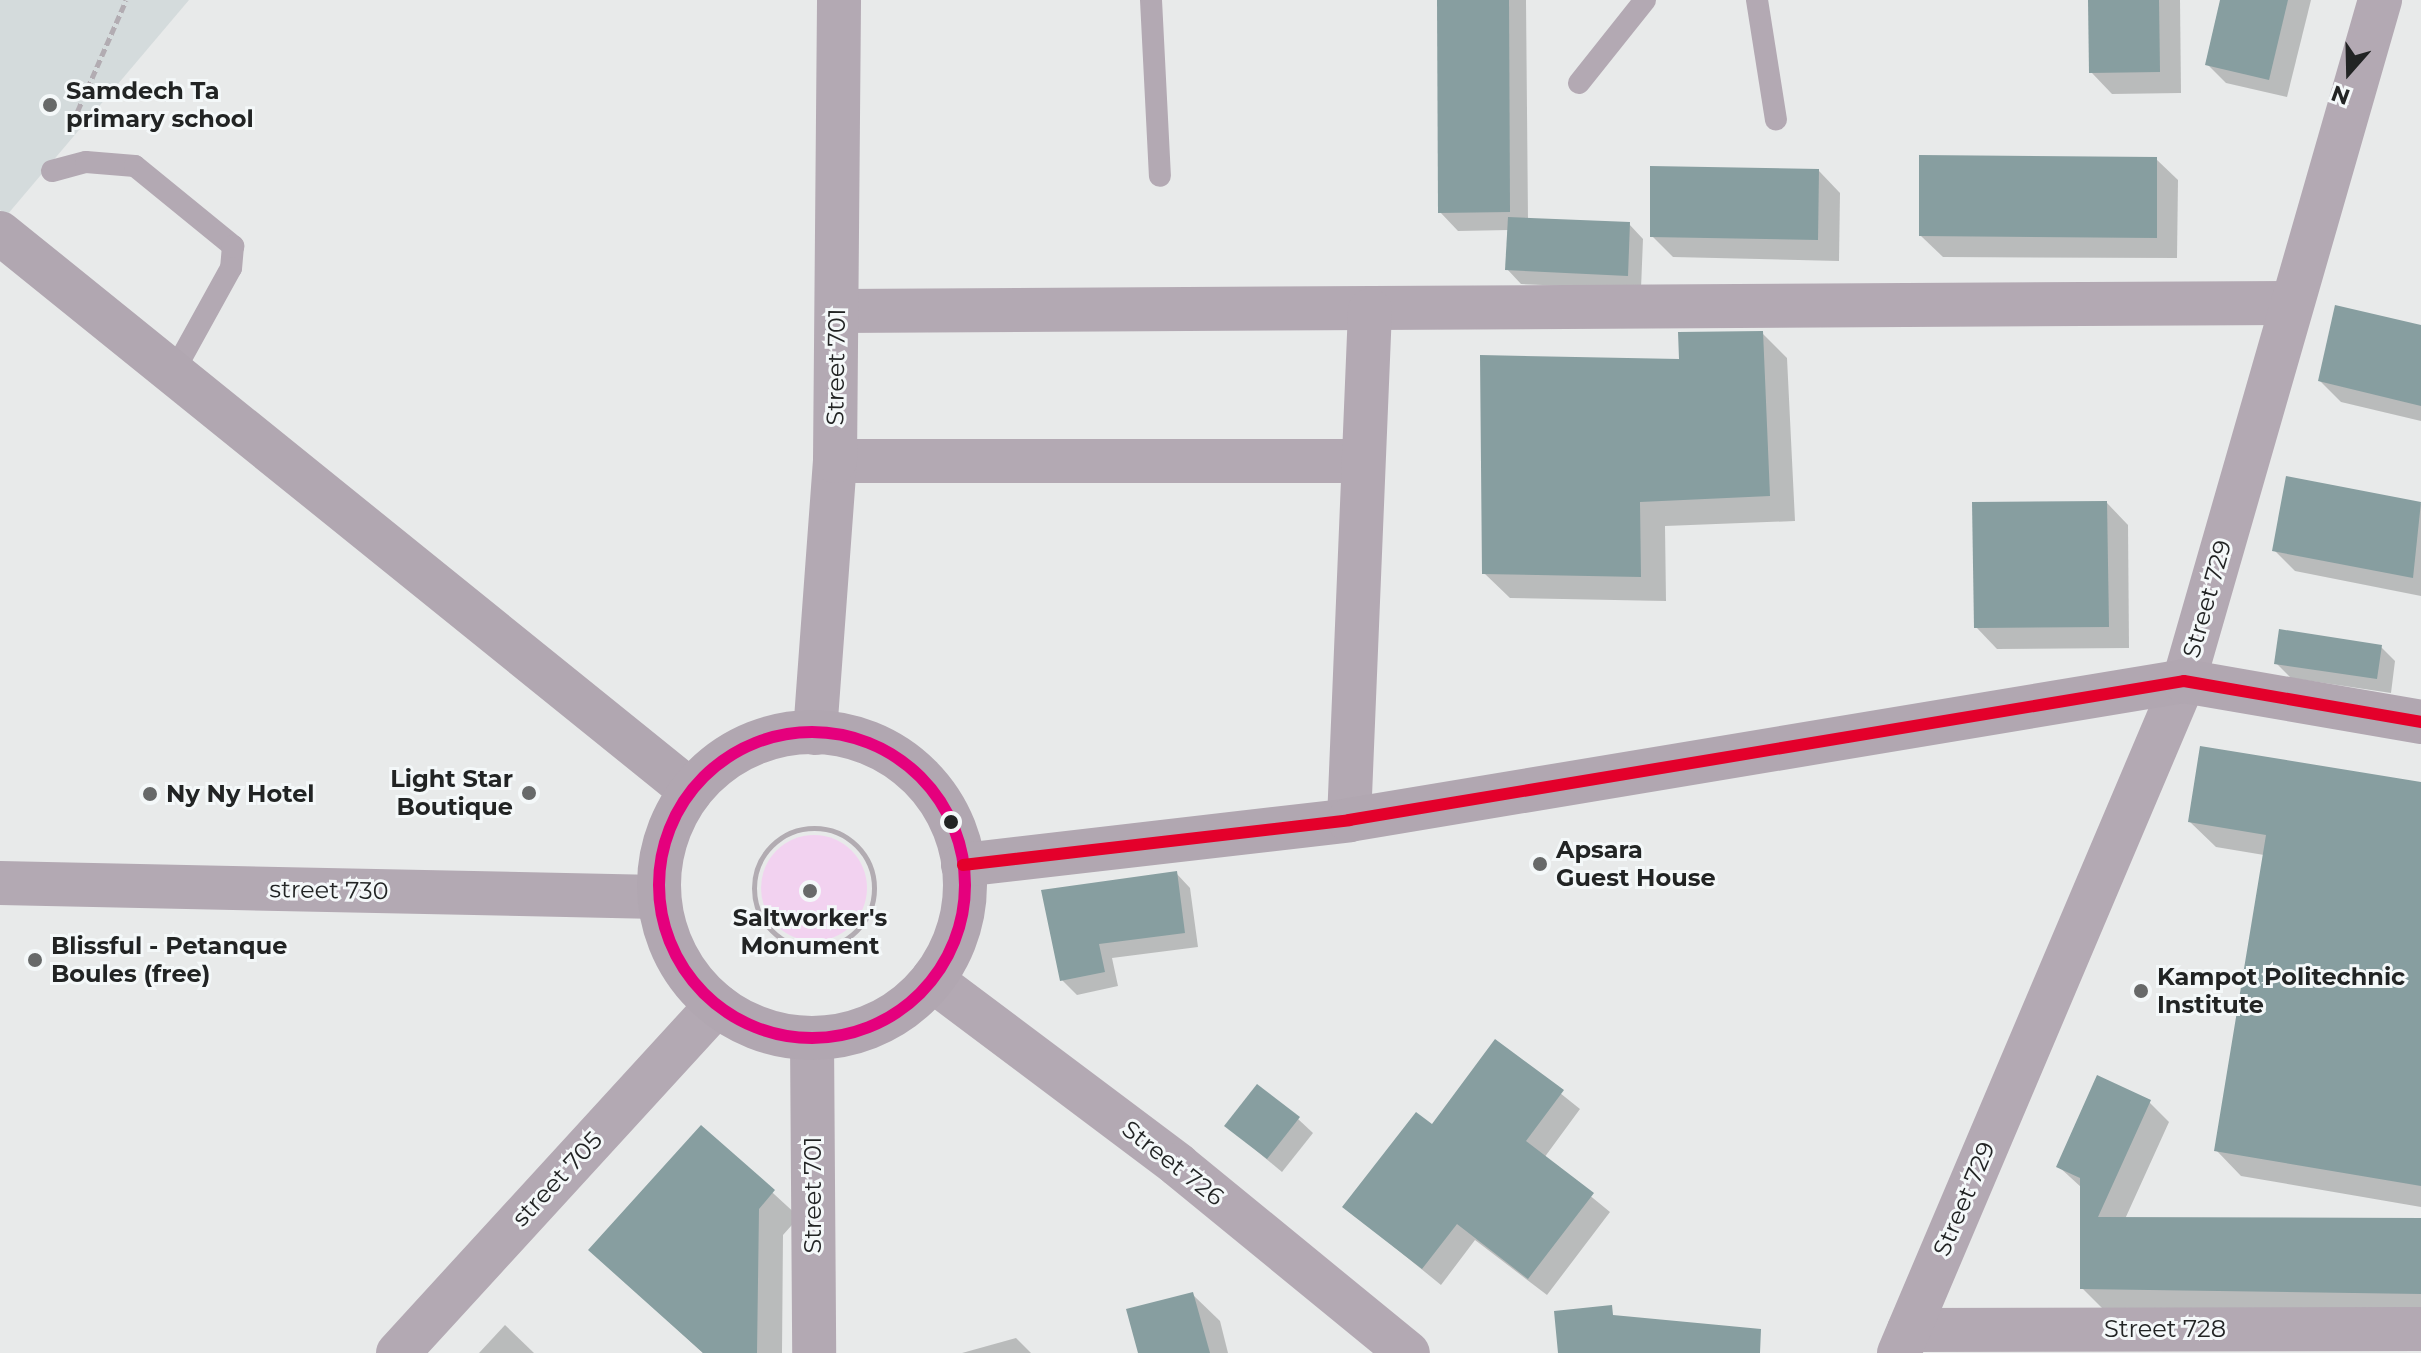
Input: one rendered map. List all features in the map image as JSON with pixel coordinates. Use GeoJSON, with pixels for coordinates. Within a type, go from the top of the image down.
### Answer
{"type":"FeatureCollection","features":[{"type":"Feature","properties":{"kind":"street","name":"Street 701"},"geometry":{"type":"LineString","coordinates":[[815,733],[835,461],[839,0]]}},
{"type":"Feature","properties":{"kind":"street","name":"Street 729"},"geometry":{"type":"LineString","coordinates":[[1904,1341],[2184,681],[2289,303],[2380,0]]}},
{"type":"Feature","properties":{"kind":"street"},"geometry":{"type":"LineString","coordinates":[[6,250],[173,373],[691,791]]}},
{"type":"Feature","properties":{"kind":"street"},"geometry":{"type":"LineString","coordinates":[[837,311],[2289,303]]}},
{"type":"Feature","properties":{"kind":"street"},"geometry":{"type":"LineString","coordinates":[[1349,820],[1360,461],[1370,310]]}},
{"type":"Feature","properties":{"kind":"street"},"geometry":{"type":"LineString","coordinates":[[835,461],[1360,461]]}},
{"type":"Feature","properties":{"kind":"street"},"geometry":{"type":"LineString","coordinates":[[963,865],[1349,820],[2184,681],[2421,722]]}},
{"type":"Feature","properties":{"kind":"street"},"geometry":{"type":"LineString","coordinates":[[815,733],[870,745],[917,775],[943,808],[963,865],[961,918],[932,980],[868,1027],[812,1038],[762,1030],[717,1005],[673,951],[658,897],[663,845],[691,791],[741,750],[815,733]]}},
{"type":"Feature","properties":{"kind":"street","name":"street 730"},"geometry":{"type":"LineString","coordinates":[[0,883],[658,897]]}},
{"type":"Feature","properties":{"kind":"street","name":"Street 726"},"geometry":{"type":"LineString","coordinates":[[932,980],[1178,1165],[1400,1349]]}},
{"type":"Feature","properties":{"kind":"street","name":"street 705"},"geometry":{"type":"LineString","coordinates":[[398,1353],[717,1005]]}},
{"type":"Feature","properties":{"kind":"street","name":"Street 701"},"geometry":{"type":"LineString","coordinates":[[812,1038],[814,1353]]}},
{"type":"Feature","properties":{"kind":"street","name":"Street 728"},"geometry":{"type":"LineString","coordinates":[[1904,1341],[2421,1329]]}},
{"type":"Feature","properties":{"kind":"lane"},"geometry":{"type":"LineString","coordinates":[[1151,0],[1160,176]]}},
{"type":"Feature","properties":{"kind":"lane"},"geometry":{"type":"LineString","coordinates":[[1579,83],[1645,0]]}},
{"type":"Feature","properties":{"kind":"lane"},"geometry":{"type":"LineString","coordinates":[[1757,0],[1776,120]]}},
{"type":"Feature","properties":{"kind":"lane"},"geometry":{"type":"LineString","coordinates":[[52,171],[86,162],[135,166],[233,246],[231,268],[173,373]]}},
{"type":"Feature","properties":{"kind":"path"},"geometry":{"type":"LineString","coordinates":[[52,171],[126,0]]}},
{"type":"Feature","properties":{"kind":"path"},"geometry":{"type":"LineString","coordinates":[[806,829],[853,843],[873,881],[858,929],[818,948],[776,934],[754,892],[766,852],[806,829]]}},
{"type":"Feature","properties":{"kind":"shaded area","name":"Samdech Ta primary school"},"geometry":{"type":"Polygon","coordinates":[[[0,0],[189,0],[7,215],[0,210],[0,0]]]}},
{"type":"Feature","properties":{"kind":"shaded area"},"geometry":{"type":"Polygon","coordinates":[[[814,835],[834,839],[851,851],[863,868],[867,888],[863,908],[851,925],[834,937],[814,941],[794,937],[777,925],[765,908],[761,888],[765,868],[777,851],[794,839],[814,835]]]}},
{"type":"Feature","properties":{"kind":"building"},"geometry":{"type":"Polygon","coordinates":[[[1437,0],[1509,0],[1510,212],[1438,213],[1437,0]]]}},
{"type":"Feature","properties":{"kind":"building"},"geometry":{"type":"Polygon","coordinates":[[[2088,0],[2159,0],[2160,72],[2089,73],[2088,0]]]}},
{"type":"Feature","properties":{"kind":"building"},"geometry":{"type":"Polygon","coordinates":[[[2220,0],[2288,0],[2269,80],[2205,65],[2220,0]]]}},
{"type":"Feature","properties":{"kind":"building"},"geometry":{"type":"Polygon","coordinates":[[[1919,155],[2157,157],[2157,238],[1919,236],[1919,155]]]}},
{"type":"Feature","properties":{"kind":"building"},"geometry":{"type":"Polygon","coordinates":[[[1650,166],[1819,169],[1818,240],[1650,237],[1650,166]]]}},
{"type":"Feature","properties":{"kind":"building"},"geometry":{"type":"Polygon","coordinates":[[[1508,217],[1630,222],[1628,276],[1505,270],[1508,217]]]}},
{"type":"Feature","properties":{"kind":"building"},"geometry":{"type":"Polygon","coordinates":[[[2335,305],[2421,325],[2421,406],[2318,381],[2335,305]]]}},
{"type":"Feature","properties":{"kind":"building"},"geometry":{"type":"Polygon","coordinates":[[[1763,331],[1770,496],[1640,502],[1641,577],[1482,574],[1480,355],[1679,359],[1678,332],[1763,331]]]}},
{"type":"Feature","properties":{"kind":"building"},"geometry":{"type":"Polygon","coordinates":[[[2286,476],[2421,502],[2413,578],[2272,551],[2286,476]]]}},
{"type":"Feature","properties":{"kind":"building"},"geometry":{"type":"Polygon","coordinates":[[[2107,501],[2109,627],[1974,628],[1972,502],[2107,501]]]}},
{"type":"Feature","properties":{"kind":"building"},"geometry":{"type":"Polygon","coordinates":[[[2279,629],[2382,645],[2377,679],[2274,664],[2279,629]]]}},
{"type":"Feature","properties":{"kind":"building"},"geometry":{"type":"Polygon","coordinates":[[[2200,746],[2421,782],[2421,1186],[2214,1151],[2266,835],[2188,822],[2200,746]]]}},
{"type":"Feature","properties":{"kind":"building"},"geometry":{"type":"Polygon","coordinates":[[[1177,871],[1185,933],[1099,944],[1105,972],[1060,981],[1041,890],[1177,871]]]}},
{"type":"Feature","properties":{"kind":"building"},"geometry":{"type":"Polygon","coordinates":[[[1495,1039],[1564,1090],[1526,1141],[1594,1193],[1528,1279],[1457,1224],[1422,1269],[1342,1207],[1416,1112],[1432,1124],[1495,1039]]]}},
{"type":"Feature","properties":{"kind":"building"},"geometry":{"type":"Polygon","coordinates":[[[2097,1075],[2151,1100],[2098,1217],[2421,1218],[2421,1294],[2080,1289],[2080,1178],[2056,1167],[2097,1075]]]}},
{"type":"Feature","properties":{"kind":"building"},"geometry":{"type":"Polygon","coordinates":[[[1257,1084],[1300,1117],[1267,1159],[1224,1126],[1257,1084]]]}},
{"type":"Feature","properties":{"kind":"building"},"geometry":{"type":"Polygon","coordinates":[[[701,1125],[775,1190],[759,1209],[757,1353],[703,1353],[588,1250],[701,1125]]]}},
{"type":"Feature","properties":{"kind":"building"},"geometry":{"type":"Polygon","coordinates":[[[1193,1292],[1210,1353],[1138,1353],[1126,1309],[1193,1292]]]}},
{"type":"Feature","properties":{"kind":"building"},"geometry":{"type":"Polygon","coordinates":[[[1612,1305],[1613,1315],[1761,1329],[1760,1353],[1558,1353],[1554,1311],[1612,1305]]]}},
{"type":"Feature","properties":{"kind":"transit line"},"geometry":{"type":"LineString","coordinates":[[963,865],[1349,820],[2184,681],[2421,722]]}},
{"type":"Feature","properties":{"kind":"transit line"},"geometry":{"type":"LineString","coordinates":[[812,732],[842,735],[870,744],[897,758],[920,777],[939,800],[953,827],[962,855],[965,885],[962,915],[953,943],[939,970],[920,993],[897,1012],[870,1026],[842,1035],[812,1038],[782,1035],[754,1026],[727,1012],[704,993],[685,970],[671,943],[662,915],[659,885],[662,855],[671,827],[685,800],[704,777],[727,758],[754,744],[782,735],[812,732]]}},
{"type":"Feature","properties":{"kind":"place","name":"Samdech Ta primary school"},"geometry":{"type":"Point","coordinates":[50,105]}},
{"type":"Feature","properties":{"kind":"place","name":"Light Star Boutique"},"geometry":{"type":"Point","coordinates":[529,793]}},
{"type":"Feature","properties":{"kind":"place","name":"Ny Ny Hotel"},"geometry":{"type":"Point","coordinates":[150,794]}},
{"type":"Feature","properties":{"kind":"place","name":"Apsara Guest House"},"geometry":{"type":"Point","coordinates":[1540,864]}},
{"type":"Feature","properties":{"kind":"place","name":"Saltworker's Monument"},"geometry":{"type":"Point","coordinates":[810,891]}},
{"type":"Feature","properties":{"kind":"place","name":"Blissful - Petanque Boules (free)"},"geometry":{"type":"Point","coordinates":[35,960]}},
{"type":"Feature","properties":{"kind":"place","name":"Kampot Politechnic Institute"},"geometry":{"type":"Point","coordinates":[2141,991]}}]}
